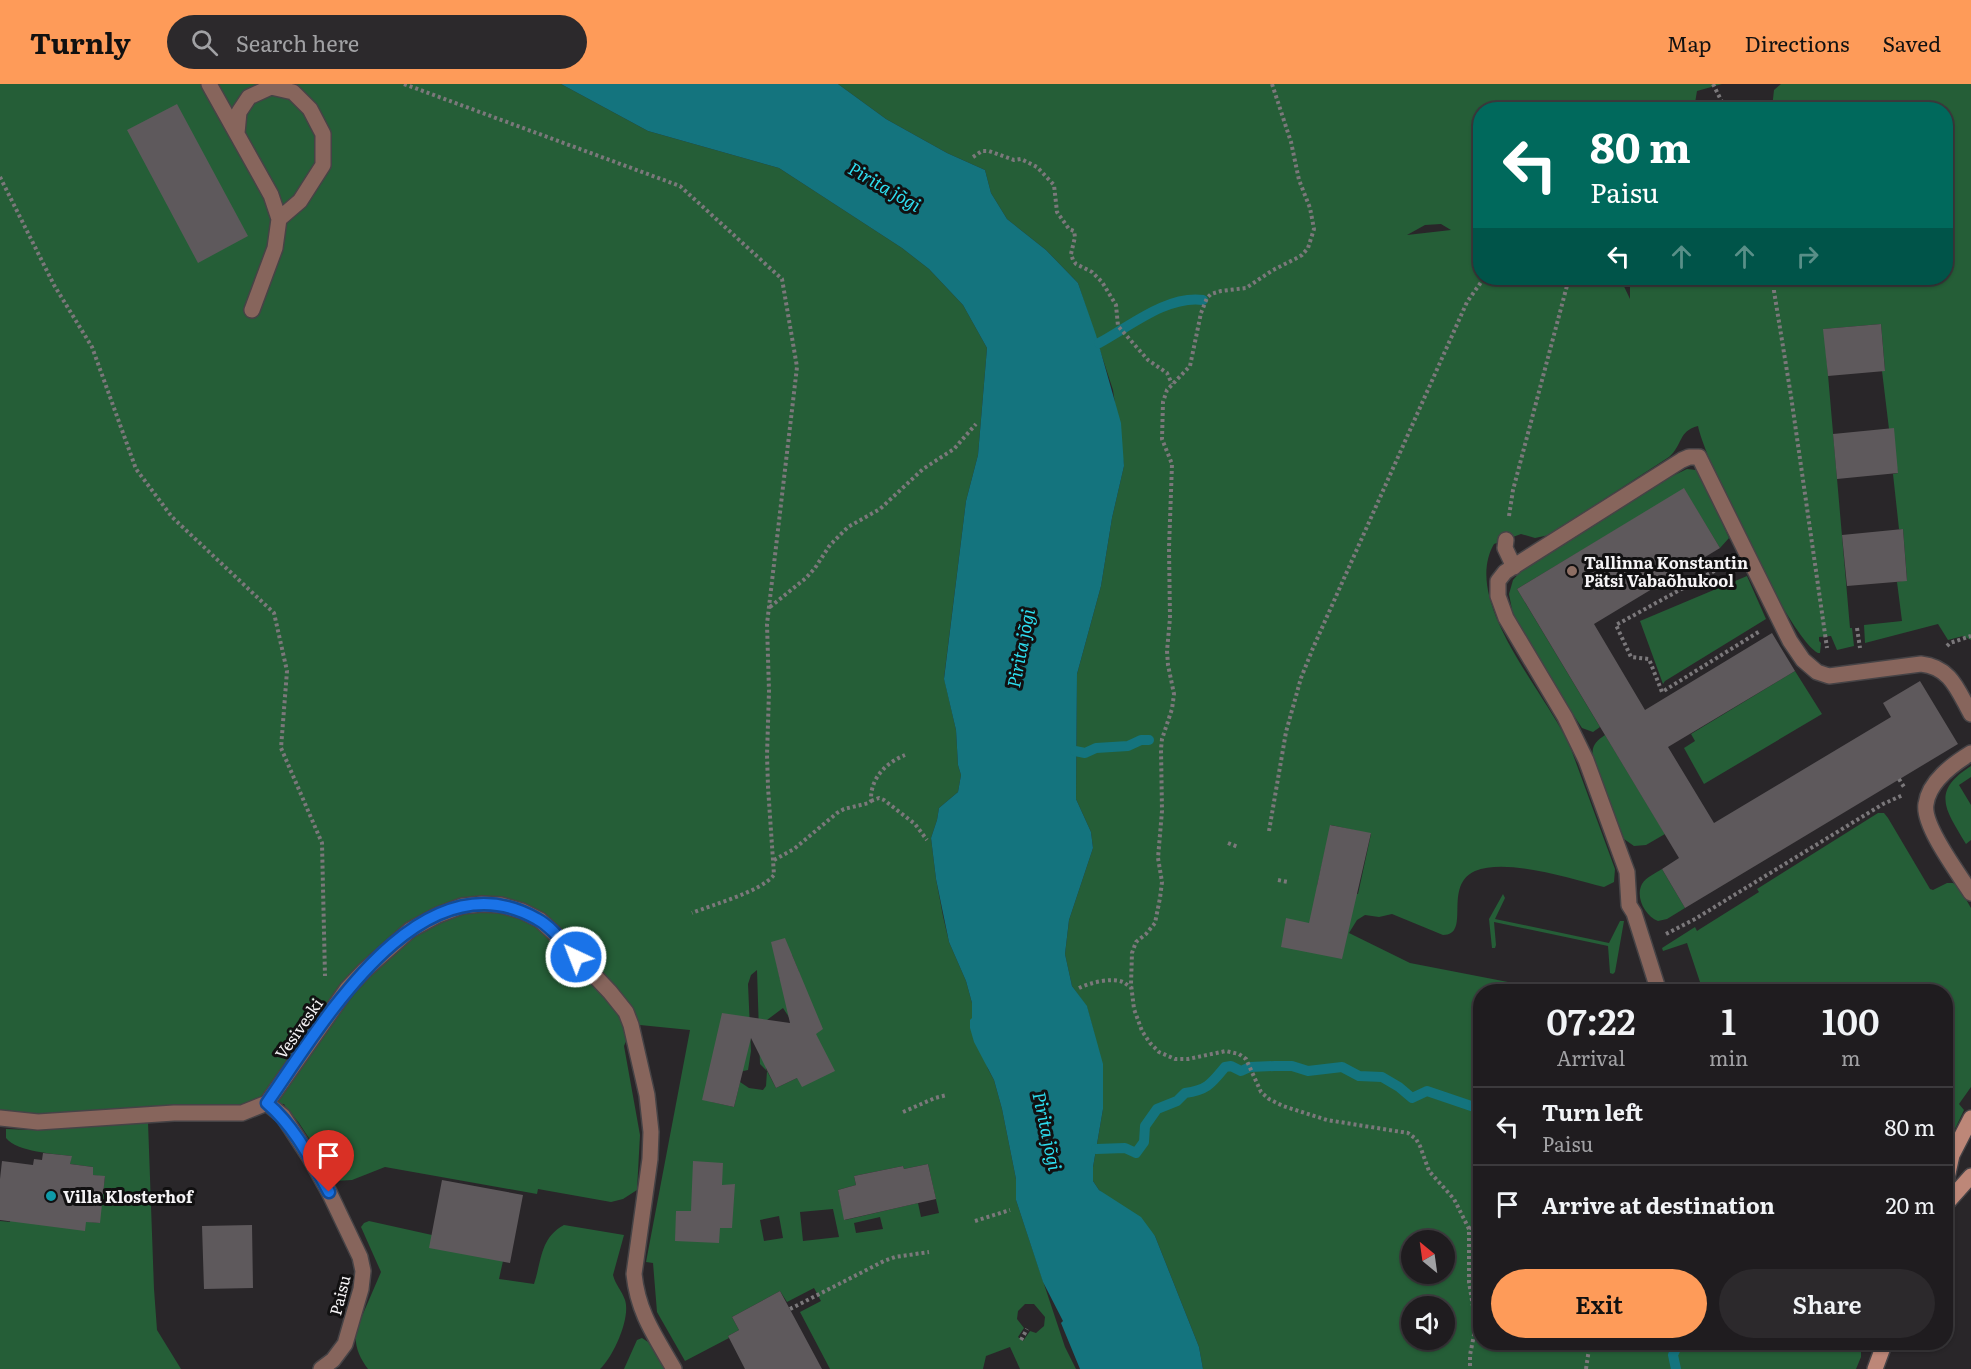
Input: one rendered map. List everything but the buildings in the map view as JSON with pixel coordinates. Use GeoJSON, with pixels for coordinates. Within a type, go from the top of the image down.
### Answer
{"type":"FeatureCollection","features":[{"type":"Feature","properties":{"kind":"street"},"geometry":{"type":"LineString","coordinates":[[209,84],[272,195],[279,219],[275,248],[252,310]]}},
{"type":"Feature","properties":{"kind":"street"},"geometry":{"type":"LineString","coordinates":[[237,133],[239,112],[249,96],[271,87],[293,92],[310,109],[323,134],[323,165],[300,201],[279,219]]}},
{"type":"Feature","properties":{"kind":"street"},"geometry":{"type":"LineString","coordinates":[[1656,984],[1629,905],[1627,872],[1586,760],[1565,717],[1506,618],[1498,596],[1498,581],[1505,572],[1682,460],[1699,458],[1779,620],[1797,651],[1817,672],[1829,675],[1921,664],[1932,665],[1942,670],[1953,682],[1971,714]]}},
{"type":"Feature","properties":{"kind":"street"},"geometry":{"type":"LineString","coordinates":[[1506,540],[1505,548],[1514,567]]}},
{"type":"Feature","properties":{"kind":"street"},"geometry":{"type":"LineString","coordinates":[[1971,753],[1938,780],[1926,804],[1929,825],[1971,893]]}},
{"type":"Feature","properties":{"kind":"street","name":"Vesiveski"},"geometry":{"type":"LineString","coordinates":[[267,1103],[347,989],[410,930],[438,915],[462,906],[482,904],[501,905],[522,911],[540,920],[610,992],[626,1012],[631,1025],[647,1095],[651,1132],[650,1159],[634,1274],[640,1306],[674,1369]]}},
{"type":"Feature","properties":{"kind":"street"},"geometry":{"type":"LineString","coordinates":[[0,1118],[38,1122],[174,1113],[242,1113],[267,1103]]}},
{"type":"Feature","properties":{"kind":"street","name":"Paisu"},"geometry":{"type":"LineString","coordinates":[[267,1103],[282,1116],[309,1156],[360,1257],[363,1271],[361,1289],[345,1344],[333,1360],[321,1369]]}},
{"type":"Feature","properties":{"kind":"street"},"geometry":{"type":"LineString","coordinates":[[1953,1153],[1971,1118]]}},
{"type":"Feature","properties":{"kind":"street"},"geometry":{"type":"LineString","coordinates":[[1953,1196],[1971,1176]]}},
{"type":"Feature","properties":{"kind":"street"},"geometry":{"type":"LineString","coordinates":[[1875,1369],[1882,1350]]}},
{"type":"Feature","properties":{"kind":"path"},"geometry":{"type":"LineString","coordinates":[[404,84],[680,186],[782,279],[797,367],[767,624],[769,691],[767,755],[774,875],[757,888],[692,913]]}},
{"type":"Feature","properties":{"kind":"path"},"geometry":{"type":"LineString","coordinates":[[1272,84],[1292,142],[1299,180],[1313,218],[1314,230],[1302,255],[1273,270],[1253,285],[1221,291],[1207,298],[1201,313],[1190,366],[1167,390],[1163,402],[1162,439],[1172,464],[1169,548],[1170,618],[1167,651],[1174,694],[1161,749],[1162,811],[1158,858],[1162,882],[1155,923],[1136,942],[1132,953],[1131,988],[1134,1009],[1142,1031],[1150,1043],[1159,1052],[1174,1059],[1188,1059],[1226,1051],[1239,1054],[1246,1059],[1261,1092],[1276,1102],[1327,1120],[1408,1133],[1416,1139],[1429,1172],[1454,1199],[1468,1229],[1469,1282],[1473,1306]]}},
{"type":"Feature","properties":{"kind":"path"},"geometry":{"type":"LineString","coordinates":[[1713,84],[1722,102]]}},
{"type":"Feature","properties":{"kind":"path"},"geometry":{"type":"LineString","coordinates":[[973,158],[982,151],[989,151],[1014,160],[1021,159],[1037,166],[1049,177],[1054,185],[1057,212],[1069,229],[1074,231],[1071,254],[1073,260],[1092,272],[1102,282],[1116,305],[1118,326],[1148,360],[1167,373],[1172,384]]}},
{"type":"Feature","properties":{"kind":"path"},"geometry":{"type":"LineString","coordinates":[[0,177],[54,285],[92,347],[136,469],[172,517],[274,613],[287,671],[281,748],[322,843],[325,1019]]}},
{"type":"Feature","properties":{"kind":"path"},"geometry":{"type":"LineString","coordinates":[[1269,831],[1286,732],[1301,678],[1467,302],[1479,285]]}},
{"type":"Feature","properties":{"kind":"path"},"geometry":{"type":"LineString","coordinates":[[1506,540],[1513,490],[1567,285]]}},
{"type":"Feature","properties":{"kind":"path"},"geometry":{"type":"LineString","coordinates":[[1774,285],[1826,642]]}},
{"type":"Feature","properties":{"kind":"path"},"geometry":{"type":"LineString","coordinates":[[770,608],[806,578],[830,545],[848,527],[880,509],[923,469],[954,449],[976,424]]}},
{"type":"Feature","properties":{"kind":"path"},"geometry":{"type":"LineString","coordinates":[[1725,565],[1616,625],[1631,657],[1649,659],[1662,692],[1779,620]]}},
{"type":"Feature","properties":{"kind":"path"},"geometry":{"type":"LineString","coordinates":[[871,801],[872,787],[887,764],[905,755]]}},
{"type":"Feature","properties":{"kind":"path"},"geometry":{"type":"LineString","coordinates":[[1644,944],[1695,919],[1883,804],[1908,792]]}},
{"type":"Feature","properties":{"kind":"path"},"geometry":{"type":"LineString","coordinates":[[774,860],[794,849],[837,813],[879,798],[915,824],[927,840]]}},
{"type":"Feature","properties":{"kind":"path"},"geometry":{"type":"LineString","coordinates":[[1228,843],[1238,847]]}},
{"type":"Feature","properties":{"kind":"path"},"geometry":{"type":"LineString","coordinates":[[1278,880],[1288,882]]}},
{"type":"Feature","properties":{"kind":"path"},"geometry":{"type":"LineString","coordinates":[[1079,988],[1089,983],[1113,980],[1124,982],[1131,988]]}},
{"type":"Feature","properties":{"kind":"path"},"geometry":{"type":"LineString","coordinates":[[903,1112],[947,1095]]}},
{"type":"Feature","properties":{"kind":"path"},"geometry":{"type":"LineString","coordinates":[[975,1221],[1010,1210]]}},
{"type":"Feature","properties":{"kind":"path"},"geometry":{"type":"LineString","coordinates":[[1468,1229],[1473,1224]]}},
{"type":"Feature","properties":{"kind":"path"},"geometry":{"type":"LineString","coordinates":[[790,1309],[884,1261],[929,1252]]}},
{"type":"Feature","properties":{"kind":"path"},"geometry":{"type":"LineString","coordinates":[[1021,1340],[1027,1329]]}},
{"type":"Feature","properties":{"kind":"path"},"geometry":{"type":"LineString","coordinates":[[1470,1369],[1473,1341]]}},
{"type":"Feature","properties":{"kind":"path"},"geometry":{"type":"LineString","coordinates":[[1586,1369],[1589,1350]]}},
{"type":"Feature","properties":{"kind":"green space"},"geometry":{"type":"Polygon","coordinates":[[[0,84],[561,84],[648,131],[779,168],[902,248],[929,269],[963,305],[987,348],[978,455],[966,501],[944,678],[956,730],[958,765],[961,775],[958,792],[939,808],[931,838],[936,879],[949,942],[966,981],[972,1003],[972,1019],[1002,1109],[1016,1179],[1016,1200],[1065,1347],[1076,1369],[1020,1369],[1010,1347],[986,1356],[983,1369],[830,1369],[800,1312],[821,1301],[814,1288],[787,1302],[780,1291],[732,1317],[739,1330],[728,1336],[729,1338],[685,1361],[657,1312],[653,1263],[646,1262],[690,1030],[640,1025],[627,1039],[624,1046],[640,1135],[637,1190],[623,1199],[611,1202],[538,1189],[537,1194],[385,1167],[352,1180],[335,1181],[304,1130],[284,1104],[157,1106],[35,1116],[0,1112],[0,84]],[[792,955],[776,961],[780,979],[799,972],[792,955]],[[757,970],[751,975],[748,984],[751,1051],[748,1070],[743,1071],[712,1102],[734,1107],[740,1082],[749,1088],[763,1090],[766,1086],[767,1071],[760,1064],[757,970]],[[783,1008],[767,1020],[766,1069],[776,1088],[797,1078],[800,1034],[783,1008]],[[928,1164],[904,1169],[903,1166],[854,1176],[856,1185],[838,1190],[845,1220],[918,1203],[921,1217],[939,1213],[928,1164]],[[833,1209],[800,1212],[803,1241],[839,1237],[833,1209]],[[779,1216],[760,1220],[764,1241],[783,1238],[779,1216]],[[880,1217],[854,1223],[856,1233],[883,1229],[880,1217]],[[1025,1304],[1018,1311],[1017,1319],[1024,1328],[1018,1337],[1023,1341],[1030,1331],[1036,1333],[1044,1326],[1045,1317],[1034,1304],[1025,1304]]]}},
{"type":"Feature","properties":{"kind":"green space"},"geometry":{"type":"Polygon","coordinates":[[[838,84],[1722,84],[1697,91],[1695,102],[1473,102],[1473,285],[1623,285],[1630,299],[1630,285],[1953,285],[1953,102],[1773,102],[1774,90],[1781,84],[1971,84],[1971,640],[1963,636],[1948,640],[1938,624],[1865,643],[1864,625],[1902,621],[1897,582],[1907,580],[1903,529],[1899,529],[1893,474],[1898,473],[1889,429],[1882,371],[1885,370],[1881,324],[1824,329],[1850,628],[1852,628],[1854,646],[1837,650],[1831,636],[1819,637],[1821,643],[1820,653],[1818,653],[1805,641],[1788,617],[1750,547],[1716,474],[1698,426],[1692,428],[1687,431],[1669,457],[1549,535],[1535,538],[1521,534],[1494,544],[1487,568],[1489,593],[1498,621],[1571,749],[1615,869],[1614,882],[1604,887],[1521,868],[1489,868],[1475,871],[1465,878],[1460,887],[1456,927],[1451,933],[1443,935],[1392,914],[1379,917],[1365,915],[1357,920],[1349,933],[1410,963],[1518,984],[1473,984],[1473,1350],[1861,1350],[1856,1369],[1203,1369],[1199,1347],[1155,1236],[1099,1190],[1093,1181],[1093,1167],[1103,1109],[1094,1033],[1087,1007],[1072,986],[1065,954],[1069,920],[1093,848],[1091,832],[1076,799],[1077,674],[1101,586],[1112,518],[1124,466],[1113,390],[1078,283],[1046,250],[1007,219],[991,193],[985,170],[947,153],[886,119],[838,84]],[[1441,224],[1425,225],[1407,235],[1451,230],[1441,224]],[[1331,825],[1317,886],[1358,894],[1371,834],[1331,825]]]}},
{"type":"Feature","properties":{"kind":"green space"},"geometry":{"type":"Polygon","coordinates":[[[1687,469],[1696,470],[1701,476],[1729,538],[1720,548],[1684,489],[1517,589],[1600,727],[1593,732],[1582,728],[1513,615],[1509,594],[1513,580],[1521,571],[1540,558],[1662,481],[1687,469]]]}},
{"type":"Feature","properties":{"kind":"green space"},"geometry":{"type":"Polygon","coordinates":[[[1747,576],[1766,619],[1663,684],[1640,621],[1747,576]]]}},
{"type":"Feature","properties":{"kind":"green space"},"geometry":{"type":"Polygon","coordinates":[[[1795,671],[1822,714],[1704,784],[1684,748],[1695,741],[1691,734],[1795,671]]]}},
{"type":"Feature","properties":{"kind":"green space"},"geometry":{"type":"Polygon","coordinates":[[[1605,735],[1665,834],[1646,845],[1634,846],[1624,839],[1593,758],[1595,744],[1605,735]]]}},
{"type":"Feature","properties":{"kind":"green space"},"geometry":{"type":"Polygon","coordinates":[[[1971,766],[1971,777],[1959,785],[1971,805],[1971,840],[1966,844],[1948,811],[1946,793],[1958,775],[1971,766]]]}},
{"type":"Feature","properties":{"kind":"green space"},"geometry":{"type":"Polygon","coordinates":[[[1878,813],[1884,813],[1888,818],[1930,889],[1933,890],[1947,883],[1953,883],[1959,887],[1971,908],[1971,1087],[1959,1104],[1964,1110],[1953,1133],[1953,984],[1701,984],[1687,943],[1663,951],[1662,948],[1695,927],[1697,931],[1759,892],[1757,889],[1878,813]]]}},
{"type":"Feature","properties":{"kind":"green space"},"geometry":{"type":"Polygon","coordinates":[[[1662,869],[1685,908],[1667,919],[1658,921],[1653,919],[1642,906],[1640,889],[1649,877],[1662,869]]]}},
{"type":"Feature","properties":{"kind":"green space"},"geometry":{"type":"Polygon","coordinates":[[[1503,894],[1505,898],[1495,919],[1609,943],[1620,921],[1624,921],[1615,972],[1610,973],[1608,946],[1494,922],[1496,945],[1492,948],[1489,919],[1503,894]]]}},
{"type":"Feature","properties":{"kind":"green space"},"geometry":{"type":"Polygon","coordinates":[[[148,1122],[157,1330],[181,1369],[0,1369],[0,1221],[10,1222],[11,1213],[99,1223],[105,1177],[93,1175],[93,1167],[70,1164],[71,1156],[37,1152],[11,1143],[6,1138],[6,1129],[31,1130],[148,1122]]]}},
{"type":"Feature","properties":{"kind":"green space"},"geometry":{"type":"Polygon","coordinates":[[[369,1221],[432,1235],[503,1261],[499,1279],[534,1284],[546,1243],[556,1230],[564,1225],[624,1235],[613,1275],[624,1297],[626,1308],[620,1337],[600,1369],[368,1369],[358,1351],[356,1330],[381,1272],[361,1227],[369,1221]]]}},
{"type":"Feature","properties":{"kind":"green space"},"geometry":{"type":"Polygon","coordinates":[[[642,1338],[648,1342],[665,1369],[624,1369],[637,1340],[642,1338]]]}},
{"type":"Feature","properties":{"kind":"water","name":"Pirita jõgi"},"geometry":{"type":"Polygon","coordinates":[[[561,84],[838,84],[886,119],[947,153],[985,170],[991,193],[1007,219],[1046,250],[1078,283],[1096,335],[1121,423],[1124,466],[1112,518],[1101,586],[1077,674],[1076,799],[1091,832],[1093,848],[1069,920],[1065,954],[1072,986],[1087,1006],[1103,1064],[1103,1109],[1093,1167],[1093,1181],[1099,1190],[1141,1217],[1155,1236],[1199,1347],[1203,1369],[1080,1369],[1061,1323],[1063,1321],[1043,1282],[1016,1200],[1016,1179],[1002,1109],[994,1080],[974,1042],[970,1028],[972,1003],[966,981],[949,942],[936,879],[931,838],[939,808],[958,792],[961,775],[958,765],[956,730],[944,679],[966,501],[978,455],[987,348],[963,305],[929,269],[902,248],[779,168],[648,131],[561,84]]]}},
{"type":"Feature","properties":{"kind":"waterway"},"geometry":{"type":"LineString","coordinates":[[1099,343],[1162,307],[1176,302],[1203,300]]}},
{"type":"Feature","properties":{"kind":"waterway"},"geometry":{"type":"LineString","coordinates":[[1075,751],[1085,753],[1096,748],[1128,746],[1141,740],[1149,740]]}},
{"type":"Feature","properties":{"kind":"waterway"},"geometry":{"type":"LineString","coordinates":[[1096,1149],[1125,1148],[1136,1153],[1144,1142],[1145,1126],[1157,1109],[1177,1101],[1185,1093],[1204,1088],[1225,1067],[1231,1066],[1241,1071],[1250,1067],[1275,1066],[1292,1066],[1308,1071],[1342,1067],[1359,1076],[1382,1077],[1412,1098],[1427,1091],[1473,1107]]}},
{"type":"Feature","properties":{"kind":"waterway"},"geometry":{"type":"LineString","coordinates":[[1675,1350],[1673,1355],[1676,1369]]}},
{"type":"Feature","properties":{"kind":"place","name":"Tallinna Konstantin Pätsi Vabaõhukool"},"geometry":{"type":"Point","coordinates":[1572,571]}},
{"type":"Feature","properties":{"kind":"place","name":"Villa Klosterhof"},"geometry":{"type":"Point","coordinates":[51,1196]}},
{"type":"Feature","properties":{"kind":"route"},"geometry":{"type":"LineString","coordinates":[[329,1192],[294,1132],[282,1116],[267,1103],[347,989],[365,970],[410,930],[438,915],[462,906],[482,904],[501,905],[522,911],[540,920],[576,957]]}}]}
